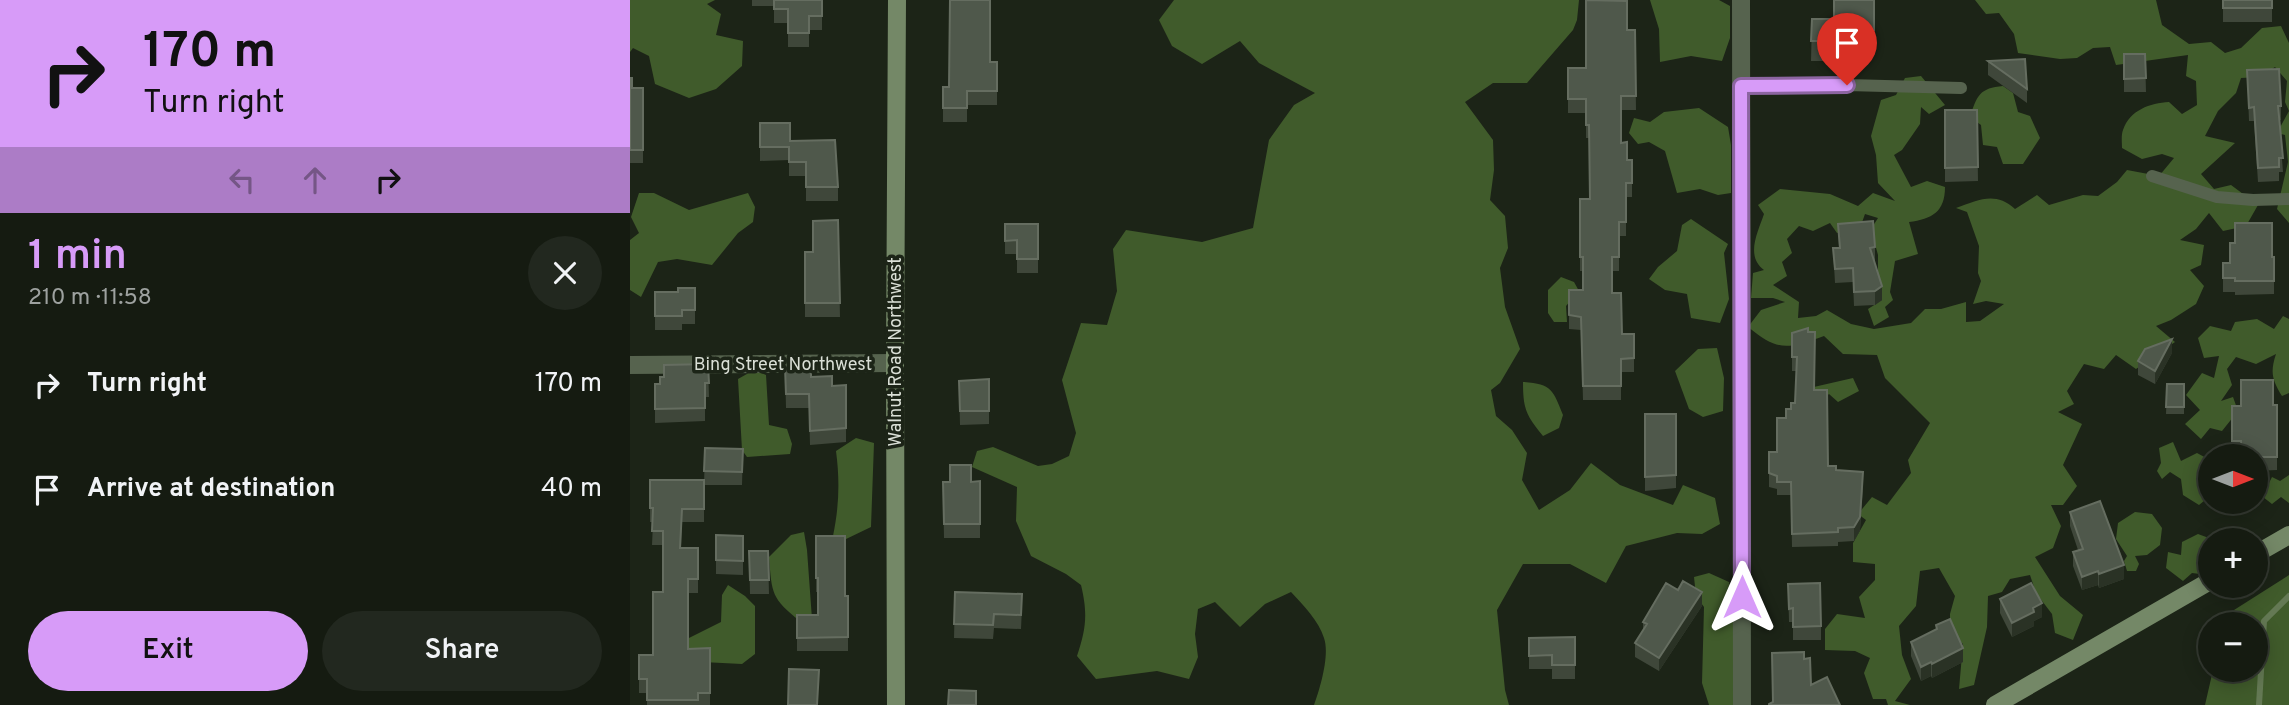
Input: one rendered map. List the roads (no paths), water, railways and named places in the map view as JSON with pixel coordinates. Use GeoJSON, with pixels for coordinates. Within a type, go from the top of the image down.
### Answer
{"type":"FeatureCollection","features":[{"type":"Feature","properties":{"kind":"street","name":"Walnut Road Northwest"},"geometry":{"type":"LineString","coordinates":[[896,705],[897,0]]}},
{"type":"Feature","properties":{"kind":"street"},"geometry":{"type":"LineString","coordinates":[[1741,0],[1742,705]]}},
{"type":"Feature","properties":{"kind":"street","name":"Bing Street Northwest"},"geometry":{"type":"LineString","coordinates":[[630,365],[895,363]]}},
{"type":"Feature","properties":{"kind":"street"},"geometry":{"type":"LineString","coordinates":[[2268,547],[2289,535]]}},
{"type":"Feature","properties":{"kind":"street"},"geometry":{"type":"LineString","coordinates":[[1995,705],[2198,588]]}},
{"type":"Feature","properties":{"kind":"lane"},"geometry":{"type":"LineString","coordinates":[[1741,86],[1961,88]]}},
{"type":"Feature","properties":{"kind":"lane"},"geometry":{"type":"LineString","coordinates":[[2152,176],[2217,197],[2289,199]]}},
{"type":"Feature","properties":{"kind":"waterway"},"geometry":{"type":"LineString","coordinates":[[2259,705],[2264,621],[2289,596]]}}]}
